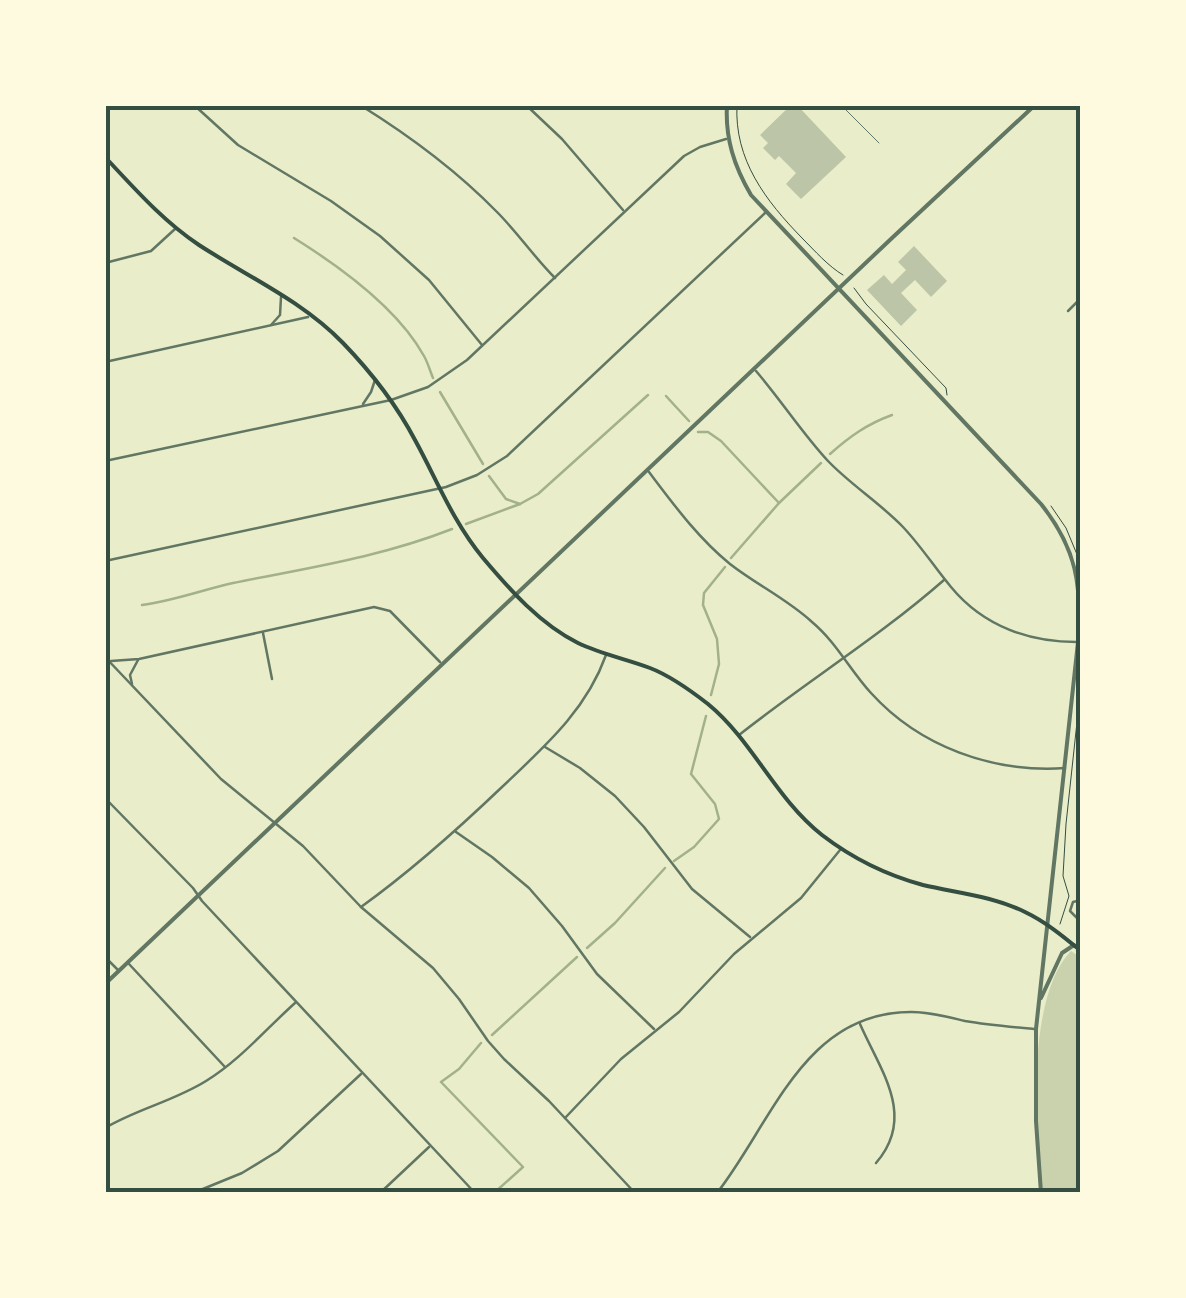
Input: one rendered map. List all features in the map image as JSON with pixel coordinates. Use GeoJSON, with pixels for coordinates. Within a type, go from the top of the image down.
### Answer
{"type":"FeatureCollection","features":[{"type":"Feature","properties":{"kind":"main road"},"geometry":{"type":"LineString","coordinates":[[105,158],[176,228],[279,292],[342,342],[391,400],[466,537],[517,595],[560,634],[654,669],[708,704],[738,735],[783,797],[810,825],[841,848],[883,872],[1022,910],[1081,951]]}},
{"type":"Feature","properties":{"kind":"street"},"geometry":{"type":"LineString","coordinates":[[194,105],[238,146],[332,200],[390,244],[438,290],[483,346]]}},
{"type":"Feature","properties":{"kind":"street"},"geometry":{"type":"LineString","coordinates":[[360,105],[455,171],[499,213],[555,278]]}},
{"type":"Feature","properties":{"kind":"street"},"geometry":{"type":"LineString","coordinates":[[526,105],[562,138],[624,212]]}},
{"type":"Feature","properties":{"kind":"street"},"geometry":{"type":"LineString","coordinates":[[727,105],[728,139],[744,182],[766,212],[1052,518],[1068,546],[1078,577],[1080,642],[1036,1029],[1041,1193]]}},
{"type":"Feature","properties":{"kind":"street"},"geometry":{"type":"LineString","coordinates":[[105,984],[1035,105]]}},
{"type":"Feature","properties":{"kind":"street"},"geometry":{"type":"LineString","coordinates":[[105,461],[391,400],[442,380],[689,152],[728,139]]}},
{"type":"Feature","properties":{"kind":"street"},"geometry":{"type":"LineString","coordinates":[[105,561],[439,488],[477,476],[507,456],[766,212]]}},
{"type":"Feature","properties":{"kind":"street"},"geometry":{"type":"LineString","coordinates":[[105,263],[150,251],[176,228]]}},
{"type":"Feature","properties":{"kind":"street"},"geometry":{"type":"LineString","coordinates":[[270,326],[280,315],[279,292]]}},
{"type":"Feature","properties":{"kind":"street"},"geometry":{"type":"LineString","coordinates":[[1068,311],[1081,298]]}},
{"type":"Feature","properties":{"kind":"street"},"geometry":{"type":"LineString","coordinates":[[105,362],[312,316]]}},
{"type":"Feature","properties":{"kind":"street"},"geometry":{"type":"LineString","coordinates":[[755,370],[822,455],[904,528],[974,609],[1009,630],[1052,642],[1080,642]]}},
{"type":"Feature","properties":{"kind":"street"},"geometry":{"type":"LineString","coordinates":[[362,406],[375,378]]}},
{"type":"Feature","properties":{"kind":"street"},"geometry":{"type":"LineString","coordinates":[[648,471],[715,550],[824,632],[895,717],[932,741],[969,757],[1040,769],[1065,768]]}},
{"type":"Feature","properties":{"kind":"street"},"geometry":{"type":"LineString","coordinates":[[738,735],[890,626],[945,579]]}},
{"type":"Feature","properties":{"kind":"street"},"geometry":{"type":"LineString","coordinates":[[109,661],[140,659],[383,608],[442,664]]}},
{"type":"Feature","properties":{"kind":"street"},"geometry":{"type":"LineString","coordinates":[[263,631],[272,678]]}},
{"type":"Feature","properties":{"kind":"street"},"geometry":{"type":"LineString","coordinates":[[361,907],[455,832],[545,746],[583,703],[607,654]]}},
{"type":"Feature","properties":{"kind":"street"},"geometry":{"type":"LineString","coordinates":[[105,656],[221,780],[320,862],[361,907],[433,968],[504,1059],[635,1193]]}},
{"type":"Feature","properties":{"kind":"street"},"geometry":{"type":"LineString","coordinates":[[132,686],[131,671],[140,659]]}},
{"type":"Feature","properties":{"kind":"street"},"geometry":{"type":"LineString","coordinates":[[545,746],[616,796],[692,889],[751,938]]}},
{"type":"Feature","properties":{"kind":"street"},"geometry":{"type":"LineString","coordinates":[[105,798],[474,1193]]}},
{"type":"Feature","properties":{"kind":"street"},"geometry":{"type":"LineString","coordinates":[[455,832],[529,888],[598,974],[656,1030]]}},
{"type":"Feature","properties":{"kind":"street"},"geometry":{"type":"LineString","coordinates":[[565,1118],[612,1067],[685,1006],[751,938],[802,898],[841,848]]}},
{"type":"Feature","properties":{"kind":"street"},"geometry":{"type":"LineString","coordinates":[[1081,900],[1073,902],[1070,911],[1081,918]]}},
{"type":"Feature","properties":{"kind":"street"},"geometry":{"type":"LineString","coordinates":[[1040,1002],[1062,953],[1074,945]]}},
{"type":"Feature","properties":{"kind":"street"},"geometry":{"type":"LineString","coordinates":[[105,956],[119,971]]}},
{"type":"Feature","properties":{"kind":"street"},"geometry":{"type":"LineString","coordinates":[[128,963],[225,1067]]}},
{"type":"Feature","properties":{"kind":"street"},"geometry":{"type":"LineString","coordinates":[[105,1128],[190,1090],[225,1067],[296,1002]]}},
{"type":"Feature","properties":{"kind":"street"},"geometry":{"type":"LineString","coordinates":[[717,1193],[802,1064],[824,1044],[860,1023],[911,1012],[1036,1029]]}},
{"type":"Feature","properties":{"kind":"street"},"geometry":{"type":"LineString","coordinates":[[860,1023],[889,1085],[895,1109],[894,1134],[876,1162]]}},
{"type":"Feature","properties":{"kind":"street"},"geometry":{"type":"LineString","coordinates":[[193,1193],[259,1164],[362,1073]]}},
{"type":"Feature","properties":{"kind":"street"},"geometry":{"type":"LineString","coordinates":[[380,1193],[430,1146]]}},
{"type":"Feature","properties":{"kind":"lane"},"geometry":{"type":"LineString","coordinates":[[842,105],[879,143]]}},
{"type":"Feature","properties":{"kind":"path"},"geometry":{"type":"LineString","coordinates":[[738,105],[741,142],[758,186],[946,388],[952,401]]}},
{"type":"Feature","properties":{"kind":"path"},"geometry":{"type":"LineString","coordinates":[[1044,498],[1066,528],[1081,564]]}},
{"type":"Feature","properties":{"kind":"path"},"geometry":{"type":"LineString","coordinates":[[1060,924],[1068,896],[1063,876],[1066,824],[1081,685]]}},
{"type":"Feature","properties":{"kind":"green space"},"geometry":{"type":"Polygon","coordinates":[[[1071,951],[1081,958],[1081,1193],[1041,1193],[1036,1102],[1040,1032],[1046,1000],[1071,951]]]}},
{"type":"Feature","properties":{"kind":"building"},"geometry":{"type":"Polygon","coordinates":[[[791,105],[797,105],[846,157],[801,199],[786,184],[796,173],[779,156],[775,160],[763,148],[768,143],[760,135],[791,105]]]}},
{"type":"Feature","properties":{"kind":"building"},"geometry":{"type":"Polygon","coordinates":[[[914,246],[947,281],[931,297],[915,280],[901,293],[917,310],[901,326],[867,290],[884,275],[892,284],[906,270],[898,262],[914,246]]]}},
{"type":"Feature","properties":{"kind":"waterway"},"geometry":{"type":"LineString","coordinates":[[294,238],[383,305],[413,339],[433,378]]}},
{"type":"Feature","properties":{"kind":"waterway"},"geometry":{"type":"LineString","coordinates":[[440,392],[483,464]]}},
{"type":"Feature","properties":{"kind":"waterway"},"geometry":{"type":"LineString","coordinates":[[466,524],[538,494],[648,395]]}},
{"type":"Feature","properties":{"kind":"waterway"},"geometry":{"type":"LineString","coordinates":[[666,396],[689,421]]}},
{"type":"Feature","properties":{"kind":"waterway"},"geometry":{"type":"LineString","coordinates":[[830,454],[874,422],[892,415]]}},
{"type":"Feature","properties":{"kind":"waterway"},"geometry":{"type":"LineString","coordinates":[[698,432],[708,432],[721,441],[779,503],[821,463]]}},
{"type":"Feature","properties":{"kind":"waterway"},"geometry":{"type":"LineString","coordinates":[[489,476],[506,499],[520,504]]}},
{"type":"Feature","properties":{"kind":"waterway"},"geometry":{"type":"LineString","coordinates":[[731,558],[779,503]]}},
{"type":"Feature","properties":{"kind":"waterway"},"geometry":{"type":"LineString","coordinates":[[142,605],[371,554],[452,529]]}},
{"type":"Feature","properties":{"kind":"waterway"},"geometry":{"type":"LineString","coordinates":[[711,695],[719,664],[717,639],[703,605],[704,593],[725,567]]}},
{"type":"Feature","properties":{"kind":"waterway"},"geometry":{"type":"LineString","coordinates":[[674,861],[694,847],[719,819],[715,804],[691,774],[706,716]]}},
{"type":"Feature","properties":{"kind":"waterway"},"geometry":{"type":"LineString","coordinates":[[587,948],[665,868]]}},
{"type":"Feature","properties":{"kind":"waterway"},"geometry":{"type":"LineString","coordinates":[[492,1035],[577,957]]}},
{"type":"Feature","properties":{"kind":"waterway"},"geometry":{"type":"LineString","coordinates":[[481,1043],[459,1069],[441,1082],[523,1167],[494,1193]]}}]}
